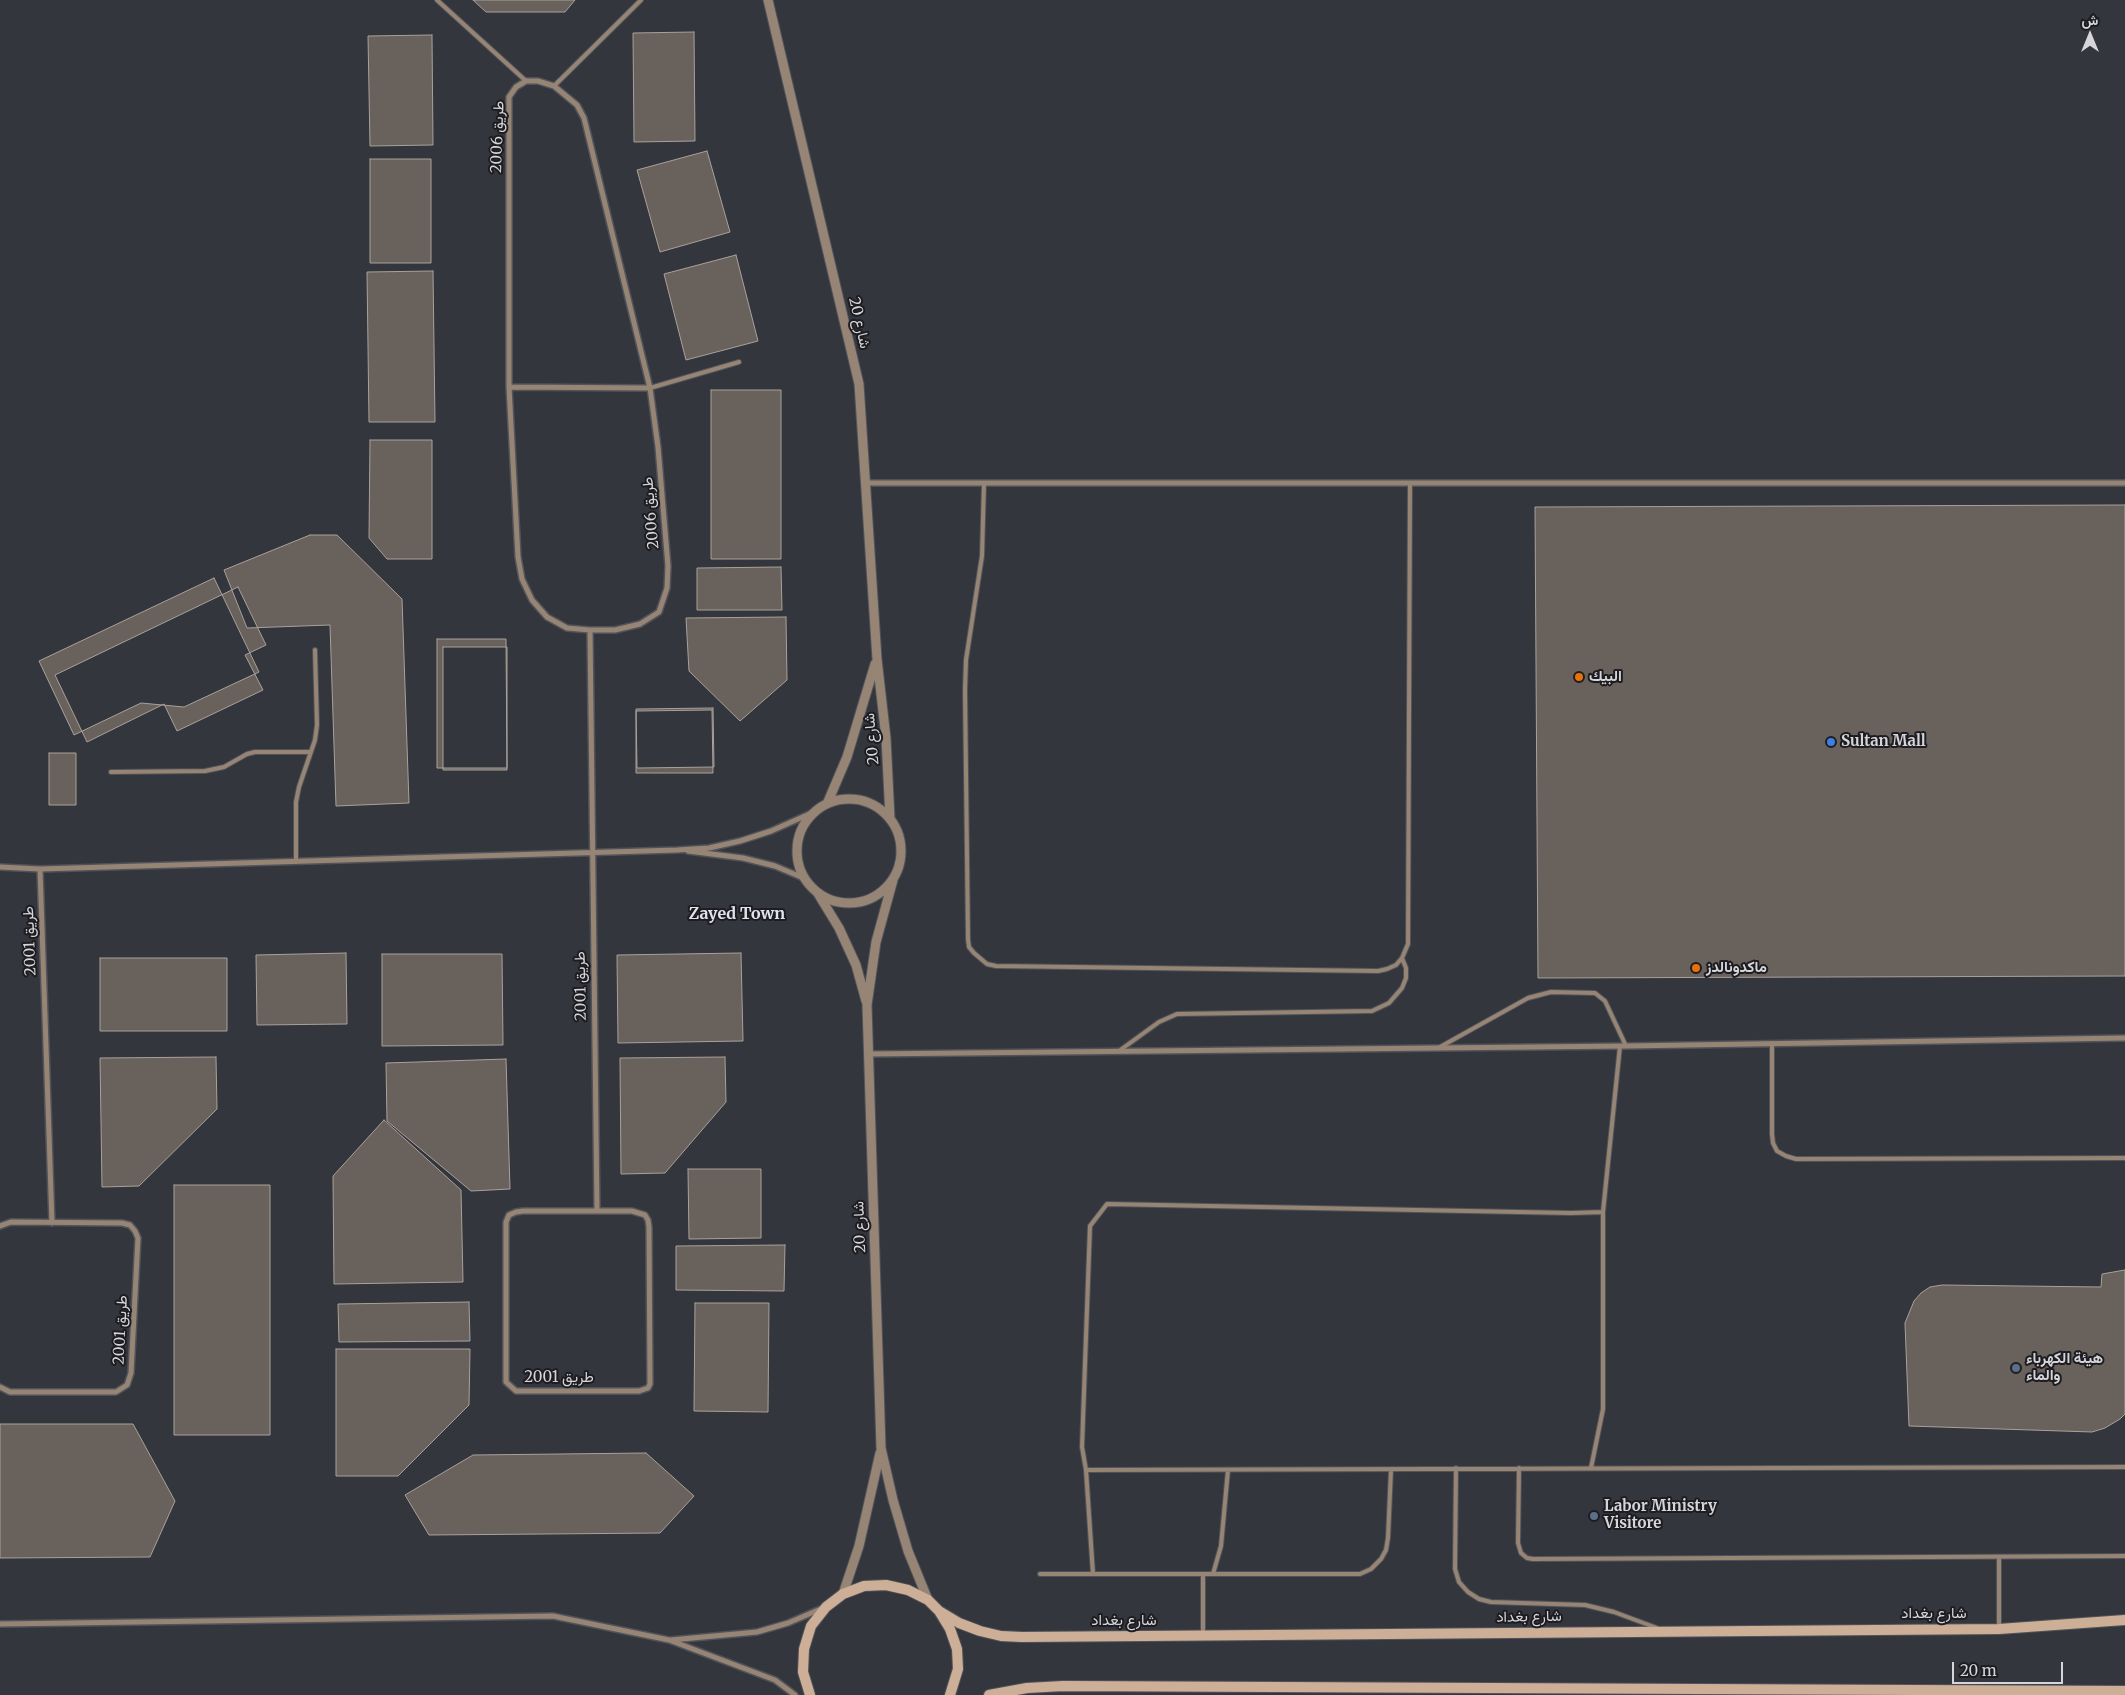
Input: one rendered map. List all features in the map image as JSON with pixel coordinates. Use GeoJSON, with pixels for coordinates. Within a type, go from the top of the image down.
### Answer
{"type":"FeatureCollection","features":[{"type":"Feature","properties":{"kind":"main road"},"geometry":{"type":"LineString","coordinates":[[810,1695],[803,1672],[804,1649],[811,1626],[826,1607],[843,1594],[864,1586],[886,1585],[908,1590],[928,1600],[939,1611],[950,1629],[957,1648],[958,1669],[950,1695]]}},
{"type":"Feature","properties":{"kind":"main road","name":"شارع بغداد"},"geometry":{"type":"LineString","coordinates":[[939,1611],[959,1623],[1001,1636],[1998,1629],[2125,1620]]}},
{"type":"Feature","properties":{"kind":"main road"},"geometry":{"type":"LineString","coordinates":[[989,1695],[1027,1688],[1063,1686],[1128,1691],[2105,1693],[2125,1691]]}},
{"type":"Feature","properties":{"kind":"street","name":"شارع 20"},"geometry":{"type":"LineString","coordinates":[[768,0],[859,384],[867,483],[877,659],[886,738],[890,818]]}},
{"type":"Feature","properties":{"kind":"street","name":"طريق 2006"},"geometry":{"type":"LineString","coordinates":[[526,81],[538,81],[554,86],[576,105],[589,132],[650,388],[663,507],[668,566],[667,588],[659,612],[640,624],[615,630],[567,628],[547,617],[532,600],[522,579],[518,557],[510,387],[509,103],[516,87],[526,81]]}},
{"type":"Feature","properties":{"kind":"street"},"geometry":{"type":"LineString","coordinates":[[510,387],[650,388]]}},
{"type":"Feature","properties":{"kind":"street"},"geometry":{"type":"LineString","coordinates":[[867,483],[2125,483]]}},
{"type":"Feature","properties":{"kind":"street"},"geometry":{"type":"LineString","coordinates":[[590,630],[592,852]]}},
{"type":"Feature","properties":{"kind":"street","name":"شارع 20"},"geometry":{"type":"LineString","coordinates":[[827,804],[847,757],[877,659]]}},
{"type":"Feature","properties":{"kind":"street"},"geometry":{"type":"LineString","coordinates":[[0,867],[40,869],[709,848],[771,831],[814,812],[827,804],[843,799],[860,800],[877,806],[890,818],[898,832],[902,848],[900,865],[893,880],[881,892],[866,900],[849,903],[832,900],[817,892],[806,879],[798,862],[797,844],[803,827],[814,812]]}},
{"type":"Feature","properties":{"kind":"street"},"geometry":{"type":"LineString","coordinates":[[678,850],[744,858],[775,866],[806,879]]}},
{"type":"Feature","properties":{"kind":"street","name":"طريق 2001"},"geometry":{"type":"LineString","coordinates":[[592,852],[597,1210]]}},
{"type":"Feature","properties":{"kind":"street","name":"طريق 2001"},"geometry":{"type":"LineString","coordinates":[[40,869],[52,1223]]}},
{"type":"Feature","properties":{"kind":"street","name":"شارع 20"},"geometry":{"type":"LineString","coordinates":[[881,1448],[867,1005],[876,942],[893,880]]}},
{"type":"Feature","properties":{"kind":"street","name":"شارع 20"},"geometry":{"type":"LineString","coordinates":[[817,892],[839,928],[856,965],[867,1005]]}},
{"type":"Feature","properties":{"kind":"street"},"geometry":{"type":"LineString","coordinates":[[868,1054],[1623,1046],[2125,1038]]}},
{"type":"Feature","properties":{"kind":"street","name":"طريق 2001"},"geometry":{"type":"LineString","coordinates":[[597,1210],[639,1212],[645,1215],[648,1220],[650,1384],[644,1390],[639,1391],[516,1391],[506,1382],[506,1222],[510,1215],[516,1212],[597,1210]]}},
{"type":"Feature","properties":{"kind":"street","name":"طريق 2001"},"geometry":{"type":"LineString","coordinates":[[0,1226],[11,1222],[122,1223],[130,1225],[138,1238],[131,1379],[127,1386],[116,1392],[10,1392],[0,1387]]}},
{"type":"Feature","properties":{"kind":"street"},"geometry":{"type":"LineString","coordinates":[[843,1594],[859,1546],[881,1448]]}},
{"type":"Feature","properties":{"kind":"street"},"geometry":{"type":"LineString","coordinates":[[881,1448],[900,1525],[928,1600]]}},
{"type":"Feature","properties":{"kind":"street"},"geometry":{"type":"LineString","coordinates":[[669,1640],[757,1632],[788,1623],[826,1607]]}},
{"type":"Feature","properties":{"kind":"street"},"geometry":{"type":"LineString","coordinates":[[0,1624],[553,1616],[669,1640],[774,1680],[795,1695]]}},
{"type":"Feature","properties":{"kind":"lane"},"geometry":{"type":"LineString","coordinates":[[437,0],[526,81]]}},
{"type":"Feature","properties":{"kind":"lane"},"geometry":{"type":"LineString","coordinates":[[554,86],[642,0]]}},
{"type":"Feature","properties":{"kind":"lane"},"geometry":{"type":"LineString","coordinates":[[650,388],[739,362]]}},
{"type":"Feature","properties":{"kind":"lane"},"geometry":{"type":"LineString","coordinates":[[984,483],[982,556],[966,660],[965,690],[968,939],[974,953],[988,964],[996,966],[1378,971],[1387,969],[1402,958],[1408,944],[1410,483]]}},
{"type":"Feature","properties":{"kind":"lane"},"geometry":{"type":"LineString","coordinates":[[296,862],[296,802],[315,740],[317,725],[315,650]]}},
{"type":"Feature","properties":{"kind":"lane"},"geometry":{"type":"LineString","coordinates":[[111,772],[205,772],[224,767],[247,754],[256,752],[311,752]]}},
{"type":"Feature","properties":{"kind":"lane"},"geometry":{"type":"LineString","coordinates":[[1120,1051],[1159,1022],[1177,1014],[1372,1010],[1389,1003],[1402,988],[1406,978],[1406,968],[1402,958]]}},
{"type":"Feature","properties":{"kind":"lane"},"geometry":{"type":"LineString","coordinates":[[1440,1047],[1528,998],[1551,992],[1595,993],[1605,1001],[1623,1046],[1602,1212],[1603,1409],[1592,1468]]}},
{"type":"Feature","properties":{"kind":"lane"},"geometry":{"type":"LineString","coordinates":[[1772,1043],[1773,1143],[1777,1151],[1786,1156],[1796,1159],[2125,1158]]}},
{"type":"Feature","properties":{"kind":"lane"},"geometry":{"type":"LineString","coordinates":[[1093,1574],[1086,1470],[1082,1447],[1090,1226],[1107,1204],[1561,1213],[1602,1212]]}},
{"type":"Feature","properties":{"kind":"lane"},"geometry":{"type":"LineString","coordinates":[[1086,1470],[2125,1467]]}},
{"type":"Feature","properties":{"kind":"lane"},"geometry":{"type":"LineString","coordinates":[[1456,1468],[1455,1569],[1460,1582],[1468,1592],[1479,1599],[1491,1602],[1585,1606],[1639,1620],[1662,1631]]}},
{"type":"Feature","properties":{"kind":"lane"},"geometry":{"type":"LineString","coordinates":[[1519,1468],[1518,1543],[1521,1553],[1526,1558],[1998,1558],[2125,1556]]}},
{"type":"Feature","properties":{"kind":"lane"},"geometry":{"type":"LineString","coordinates":[[1213,1574],[1221,1546],[1228,1470]]}},
{"type":"Feature","properties":{"kind":"lane"},"geometry":{"type":"LineString","coordinates":[[1040,1574],[1360,1574],[1371,1569],[1381,1559],[1388,1538],[1391,1470]]}},
{"type":"Feature","properties":{"kind":"lane"},"geometry":{"type":"LineString","coordinates":[[1998,1558],[1998,1629]]}},
{"type":"Feature","properties":{"kind":"lane"},"geometry":{"type":"LineString","coordinates":[[1203,1574],[1203,1635]]}},
{"type":"Feature","properties":{"kind":"building"},"geometry":{"type":"Polygon","coordinates":[[[473,0],[575,0],[565,12],[486,12],[473,0]]]}},
{"type":"Feature","properties":{"kind":"building"},"geometry":{"type":"Polygon","coordinates":[[[694,32],[695,141],[634,142],[633,33],[694,32]]]}},
{"type":"Feature","properties":{"kind":"building"},"geometry":{"type":"Polygon","coordinates":[[[432,35],[433,145],[370,146],[368,36],[432,35]]]}},
{"type":"Feature","properties":{"kind":"building"},"geometry":{"type":"Polygon","coordinates":[[[707,151],[730,232],[660,252],[637,170],[707,151]]]}},
{"type":"Feature","properties":{"kind":"building"},"geometry":{"type":"Polygon","coordinates":[[[370,159],[431,159],[431,263],[370,263],[370,159]]]}},
{"type":"Feature","properties":{"kind":"building"},"geometry":{"type":"Polygon","coordinates":[[[736,255],[758,341],[686,360],[664,274],[736,255]]]}},
{"type":"Feature","properties":{"kind":"building"},"geometry":{"type":"Polygon","coordinates":[[[433,271],[435,422],[369,422],[367,272],[433,271]]]}},
{"type":"Feature","properties":{"kind":"building"},"geometry":{"type":"Polygon","coordinates":[[[711,390],[781,390],[781,559],[711,559],[711,390]]]}},
{"type":"Feature","properties":{"kind":"building"},"geometry":{"type":"Polygon","coordinates":[[[370,440],[432,440],[432,559],[387,559],[369,538],[370,440]]]}},
{"type":"Feature","properties":{"kind":"building","name":"Sultan Mall"},"geometry":{"type":"Polygon","coordinates":[[[2125,505],[2125,976],[1538,978],[1535,507],[2125,505]]]}},
{"type":"Feature","properties":{"kind":"building"},"geometry":{"type":"Polygon","coordinates":[[[310,535],[337,535],[402,599],[409,803],[336,806],[330,625],[247,628],[224,570],[310,535]]]}},
{"type":"Feature","properties":{"kind":"building"},"geometry":{"type":"Polygon","coordinates":[[[781,567],[782,610],[697,610],[697,568],[781,567]]]}},
{"type":"Feature","properties":{"kind":"building"},"geometry":{"type":"Polygon","coordinates":[[[214,578],[259,672],[184,707],[141,703],[74,735],[39,661],[214,578]]]}},
{"type":"Feature","properties":{"kind":"building"},"geometry":{"type":"Polygon","coordinates":[[[238,587],[266,645],[245,655],[263,690],[177,731],[164,704],[87,742],[55,675],[238,587]]]}},
{"type":"Feature","properties":{"kind":"building"},"geometry":{"type":"Polygon","coordinates":[[[786,617],[787,680],[740,721],[689,671],[686,618],[786,617]]]}},
{"type":"Feature","properties":{"kind":"building"},"geometry":{"type":"Polygon","coordinates":[[[437,639],[506,639],[507,768],[437,768],[437,639]]]}},
{"type":"Feature","properties":{"kind":"building"},"geometry":{"type":"Polygon","coordinates":[[[443,647],[507,647],[507,770],[443,770],[443,647]]]}},
{"type":"Feature","properties":{"kind":"building"},"geometry":{"type":"Polygon","coordinates":[[[713,708],[714,767],[637,768],[636,709],[713,708]]]}},
{"type":"Feature","properties":{"kind":"building"},"geometry":{"type":"Polygon","coordinates":[[[712,710],[713,773],[636,773],[636,711],[712,710]]]}},
{"type":"Feature","properties":{"kind":"building"},"geometry":{"type":"Polygon","coordinates":[[[49,753],[76,753],[76,805],[49,805],[49,753]]]}},
{"type":"Feature","properties":{"kind":"building"},"geometry":{"type":"Polygon","coordinates":[[[346,953],[347,1024],[257,1025],[256,955],[346,953]]]}},
{"type":"Feature","properties":{"kind":"building"},"geometry":{"type":"Polygon","coordinates":[[[741,953],[743,1041],[618,1043],[617,955],[741,953]]]}},
{"type":"Feature","properties":{"kind":"building"},"geometry":{"type":"Polygon","coordinates":[[[382,954],[502,954],[503,1045],[382,1046],[382,954]]]}},
{"type":"Feature","properties":{"kind":"building"},"geometry":{"type":"Polygon","coordinates":[[[100,958],[227,958],[227,1031],[100,1031],[100,958]]]}},
{"type":"Feature","properties":{"kind":"building"},"geometry":{"type":"Polygon","coordinates":[[[216,1057],[217,1109],[139,1186],[102,1187],[100,1058],[216,1057]]]}},
{"type":"Feature","properties":{"kind":"building"},"geometry":{"type":"Polygon","coordinates":[[[725,1057],[726,1102],[665,1173],[621,1174],[620,1058],[725,1057]]]}},
{"type":"Feature","properties":{"kind":"building"},"geometry":{"type":"Polygon","coordinates":[[[506,1059],[510,1189],[471,1191],[387,1121],[386,1063],[506,1059]]]}},
{"type":"Feature","properties":{"kind":"building"},"geometry":{"type":"Polygon","coordinates":[[[384,1120],[461,1190],[463,1282],[334,1284],[333,1176],[384,1120]]]}},
{"type":"Feature","properties":{"kind":"building"},"geometry":{"type":"Polygon","coordinates":[[[688,1169],[761,1169],[761,1238],[689,1239],[688,1169]]]}},
{"type":"Feature","properties":{"kind":"building"},"geometry":{"type":"Polygon","coordinates":[[[174,1185],[270,1185],[270,1435],[174,1435],[174,1185]]]}},
{"type":"Feature","properties":{"kind":"building"},"geometry":{"type":"Polygon","coordinates":[[[785,1245],[784,1291],[676,1290],[676,1246],[785,1245]]]}},
{"type":"Feature","properties":{"kind":"building","name":"هيئة الكهرباء والماء"},"geometry":{"type":"Polygon","coordinates":[[[2125,1270],[2125,1414],[2120,1419],[2105,1428],[2092,1432],[1909,1426],[1905,1323],[1914,1301],[1921,1293],[1930,1287],[1942,1285],[2101,1287],[2102,1274],[2125,1270]]]}},
{"type":"Feature","properties":{"kind":"building"},"geometry":{"type":"Polygon","coordinates":[[[469,1302],[470,1341],[339,1342],[338,1304],[469,1302]]]}},
{"type":"Feature","properties":{"kind":"building"},"geometry":{"type":"Polygon","coordinates":[[[695,1303],[769,1303],[768,1412],[694,1411],[695,1303]]]}},
{"type":"Feature","properties":{"kind":"building"},"geometry":{"type":"Polygon","coordinates":[[[336,1349],[470,1349],[469,1405],[398,1476],[336,1476],[336,1349]]]}},
{"type":"Feature","properties":{"kind":"building"},"geometry":{"type":"Polygon","coordinates":[[[0,1424],[133,1424],[175,1501],[150,1557],[0,1558],[0,1424]]]}},
{"type":"Feature","properties":{"kind":"building"},"geometry":{"type":"Polygon","coordinates":[[[646,1453],[694,1496],[660,1533],[429,1535],[405,1495],[473,1455],[646,1453]]]}},
{"type":"Feature","properties":{"kind":"place","name":"البيك"},"geometry":{"type":"Point","coordinates":[1579,677]}},
{"type":"Feature","properties":{"kind":"place","name":"Sultan Mall"},"geometry":{"type":"Point","coordinates":[1831,742]}},
{"type":"Feature","properties":{"kind":"place","name":"ماكدونالدز"},"geometry":{"type":"Point","coordinates":[1696,968]}},
{"type":"Feature","properties":{"kind":"place","name":"هيئة الكهرباء والماء"},"geometry":{"type":"Point","coordinates":[2016,1368]}},
{"type":"Feature","properties":{"kind":"place","name":"Labor Ministry Visitore"},"geometry":{"type":"Point","coordinates":[1594,1516]}},
{"type":"Feature","properties":{"kind":"district","name":"Zayed Town"},"geometry":{"type":"Point","coordinates":[737,914]}}]}
